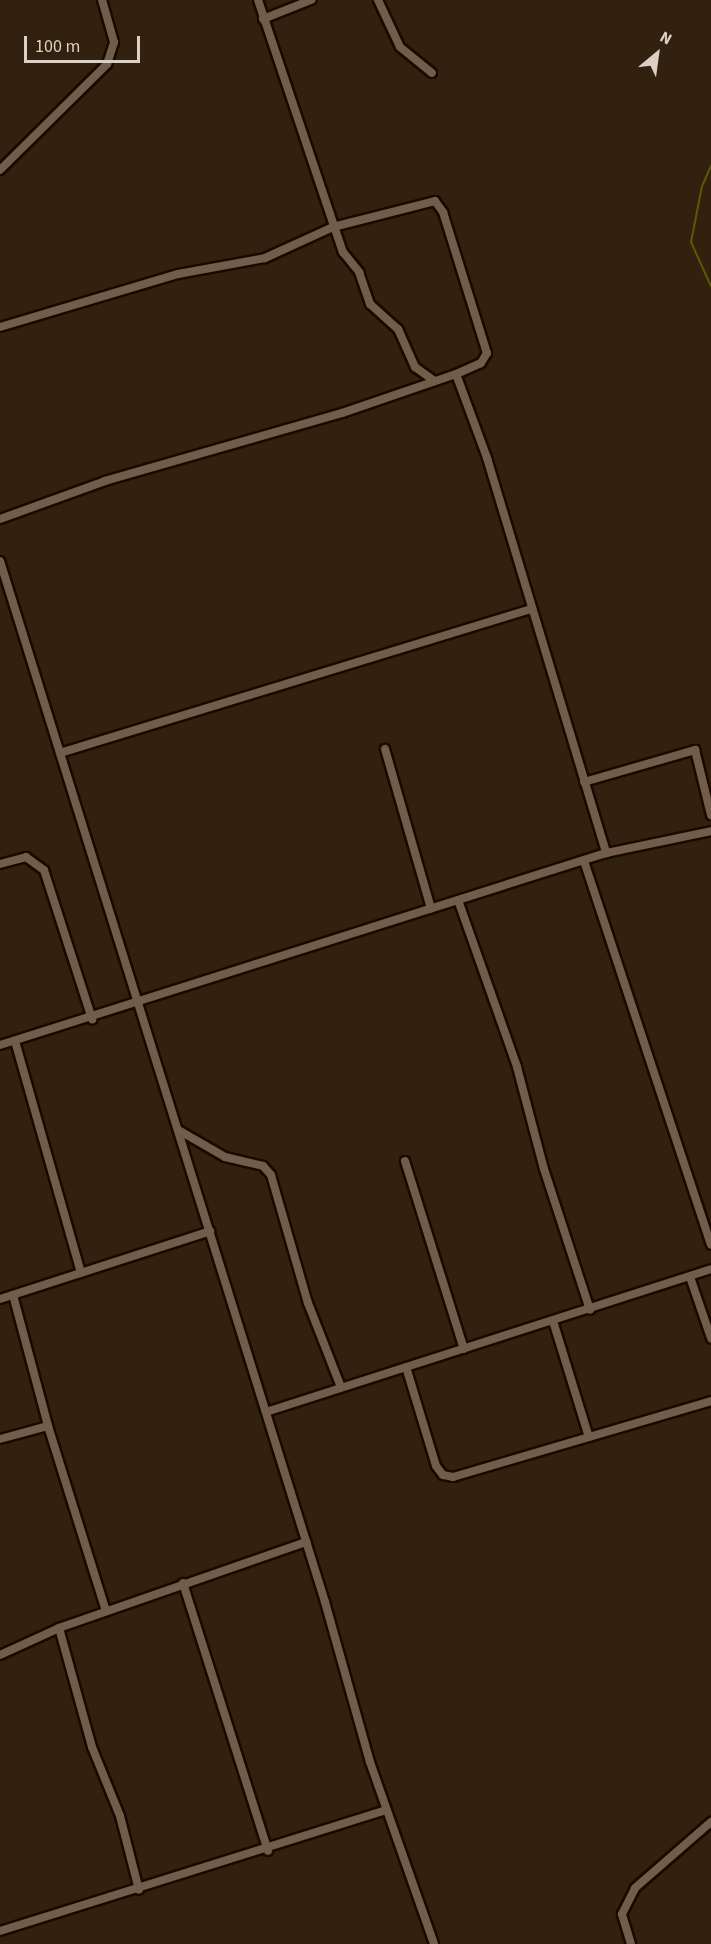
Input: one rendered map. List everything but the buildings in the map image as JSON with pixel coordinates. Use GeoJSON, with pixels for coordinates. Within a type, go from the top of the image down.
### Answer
{"type":"FeatureCollection","features":[{"type":"Feature","properties":{"kind":"street"},"geometry":{"type":"LineString","coordinates":[[0,170],[107,64],[114,42],[102,0]]}},
{"type":"Feature","properties":{"kind":"street"},"geometry":{"type":"LineString","coordinates":[[258,0],[343,252],[359,272],[370,304],[398,329],[415,367],[434,381]]}},
{"type":"Feature","properties":{"kind":"street"},"geometry":{"type":"LineString","coordinates":[[263,18],[310,0]]}},
{"type":"Feature","properties":{"kind":"street"},"geometry":{"type":"LineString","coordinates":[[378,0],[400,47],[432,73]]}},
{"type":"Feature","properties":{"kind":"street"},"geometry":{"type":"LineString","coordinates":[[0,327],[178,274],[265,258],[333,227],[438,202],[487,353],[481,363],[456,374],[342,414],[105,481],[0,519]]}},
{"type":"Feature","properties":{"kind":"street"},"geometry":{"type":"LineString","coordinates":[[456,374],[487,458],[530,609],[606,852]]}},
{"type":"Feature","properties":{"kind":"street"},"geometry":{"type":"LineString","coordinates":[[0,561],[180,1131],[387,1810],[434,1944]]}},
{"type":"Feature","properties":{"kind":"street"},"geometry":{"type":"LineString","coordinates":[[60,753],[530,609]]}},
{"type":"Feature","properties":{"kind":"street"},"geometry":{"type":"LineString","coordinates":[[386,748],[431,908]]}},
{"type":"Feature","properties":{"kind":"street"},"geometry":{"type":"LineString","coordinates":[[584,782],[695,750],[711,815]]}},
{"type":"Feature","properties":{"kind":"street"},"geometry":{"type":"LineString","coordinates":[[0,1045],[92,1019],[138,1002],[584,861],[606,852],[711,831]]}},
{"type":"Feature","properties":{"kind":"street"},"geometry":{"type":"LineString","coordinates":[[0,864],[26,858],[44,870],[92,1019]]}},
{"type":"Feature","properties":{"kind":"street"},"geometry":{"type":"LineString","coordinates":[[584,861],[711,1244]]}},
{"type":"Feature","properties":{"kind":"street"},"geometry":{"type":"LineString","coordinates":[[458,900],[517,1067],[544,1169],[590,1310]]}},
{"type":"Feature","properties":{"kind":"street"},"geometry":{"type":"LineString","coordinates":[[15,1041],[81,1273]]}},
{"type":"Feature","properties":{"kind":"street"},"geometry":{"type":"LineString","coordinates":[[180,1131],[225,1157],[249,1160],[272,1175],[308,1303],[340,1387]]}},
{"type":"Feature","properties":{"kind":"street"},"geometry":{"type":"LineString","coordinates":[[405,1161],[464,1349]]}},
{"type":"Feature","properties":{"kind":"street"},"geometry":{"type":"LineString","coordinates":[[0,1299],[210,1231]]}},
{"type":"Feature","properties":{"kind":"street"},"geometry":{"type":"LineString","coordinates":[[266,1412],[590,1310],[711,1269]]}},
{"type":"Feature","properties":{"kind":"street"},"geometry":{"type":"LineString","coordinates":[[690,1277],[711,1338]]}},
{"type":"Feature","properties":{"kind":"street"},"geometry":{"type":"LineString","coordinates":[[14,1295],[48,1426],[106,1611]]}},
{"type":"Feature","properties":{"kind":"street"},"geometry":{"type":"LineString","coordinates":[[553,1321],[589,1437]]}},
{"type":"Feature","properties":{"kind":"street"},"geometry":{"type":"LineString","coordinates":[[406,1368],[443,1475],[453,1477],[711,1401]]}},
{"type":"Feature","properties":{"kind":"street"},"geometry":{"type":"LineString","coordinates":[[0,1439],[48,1426]]}},
{"type":"Feature","properties":{"kind":"street"},"geometry":{"type":"LineString","coordinates":[[0,1656],[59,1628],[306,1542]]}},
{"type":"Feature","properties":{"kind":"street"},"geometry":{"type":"LineString","coordinates":[[183,1583],[268,1851]]}},
{"type":"Feature","properties":{"kind":"street"},"geometry":{"type":"LineString","coordinates":[[59,1628],[92,1747],[120,1816],[139,1890]]}},
{"type":"Feature","properties":{"kind":"street"},"geometry":{"type":"LineString","coordinates":[[0,1931],[268,1851],[387,1810]]}},
{"type":"Feature","properties":{"kind":"street"},"geometry":{"type":"LineString","coordinates":[[631,1944],[622,1914],[635,1888],[711,1822]]}},
{"type":"Feature","properties":{"kind":"waterway"},"geometry":{"type":"LineString","coordinates":[[711,166],[702,186],[691,242],[711,286]]}}]}
